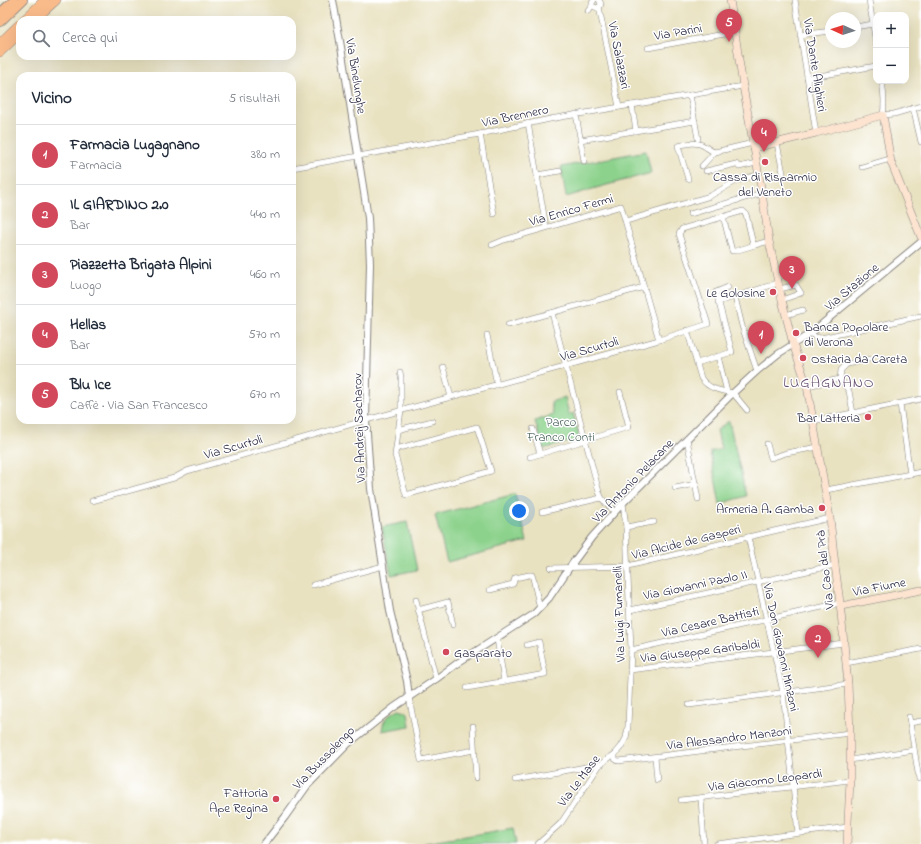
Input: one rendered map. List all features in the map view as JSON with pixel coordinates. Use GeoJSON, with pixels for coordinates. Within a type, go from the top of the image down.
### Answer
{"type":"FeatureCollection","features":[{"type":"Feature","properties":{"kind":"highway"},"geometry":{"type":"LineString","coordinates":[[0,13],[14,0]]}},
{"type":"Feature","properties":{"kind":"highway"},"geometry":{"type":"LineString","coordinates":[[0,22],[23,0]]}},
{"type":"Feature","properties":{"kind":"highway"},"geometry":{"type":"LineString","coordinates":[[28,16],[45,0]]}},
{"type":"Feature","properties":{"kind":"highway"},"geometry":{"type":"LineString","coordinates":[[38,16],[56,0]]}},
{"type":"Feature","properties":{"kind":"highway"},"geometry":{"type":"LineString","coordinates":[[0,42],[16,28]]}},
{"type":"Feature","properties":{"kind":"highway"},"geometry":{"type":"LineString","coordinates":[[0,52],[16,37]]}},
{"type":"Feature","properties":{"kind":"main road","name":"Via Cao del Prà"},"geometry":{"type":"LineString","coordinates":[[730,0],[769,241],[793,344],[807,386],[830,518],[848,684],[850,780],[847,844]]}},
{"type":"Feature","properties":{"kind":"main road"},"geometry":{"type":"LineString","coordinates":[[753,145],[777,143],[883,115],[890,162],[921,237]]}},
{"type":"Feature","properties":{"kind":"main road","name":"Via Fiume"},"geometry":{"type":"LineString","coordinates":[[840,604],[921,590]]}},
{"type":"Feature","properties":{"kind":"street","name":"Via Binelunghe"},"geometry":{"type":"LineString","coordinates":[[333,0],[358,156]]}},
{"type":"Feature","properties":{"kind":"street","name":"Via Salazzari"},"geometry":{"type":"LineString","coordinates":[[599,0],[601,3],[599,7],[619,107]]}},
{"type":"Feature","properties":{"kind":"street","name":"Via Dante Alighieri"},"geometry":{"type":"LineString","coordinates":[[794,0],[816,133]]}},
{"type":"Feature","properties":{"kind":"street"},"geometry":{"type":"LineString","coordinates":[[861,26],[873,24],[869,0]]}},
{"type":"Feature","properties":{"kind":"street","name":"Via Salazzari"},"geometry":{"type":"LineString","coordinates":[[588,11],[593,3],[597,8],[599,7]]}},
{"type":"Feature","properties":{"kind":"street","name":"Via Parini"},"geometry":{"type":"LineString","coordinates":[[648,48],[735,32]]}},
{"type":"Feature","properties":{"kind":"street"},"geometry":{"type":"LineString","coordinates":[[800,35],[825,32]]}},
{"type":"Feature","properties":{"kind":"street"},"geometry":{"type":"LineString","coordinates":[[807,78],[873,67]]}},
{"type":"Feature","properties":{"kind":"street"},"geometry":{"type":"LineString","coordinates":[[882,84],[885,106],[883,115],[894,114],[921,106]]}},
{"type":"Feature","properties":{"kind":"street","name":"Via Brennero"},"geometry":{"type":"LineString","coordinates":[[296,167],[480,134],[576,114],[743,86]]}},
{"type":"Feature","properties":{"kind":"street"},"geometry":{"type":"LineString","coordinates":[[690,95],[698,139]]}},
{"type":"Feature","properties":{"kind":"street"},"geometry":{"type":"LineString","coordinates":[[632,105],[636,131]]}},
{"type":"Feature","properties":{"kind":"street"},"geometry":{"type":"LineString","coordinates":[[913,108],[921,142]]}},
{"type":"Feature","properties":{"kind":"street"},"geometry":{"type":"LineString","coordinates":[[576,114],[584,161]]}},
{"type":"Feature","properties":{"kind":"street"},"geometry":{"type":"LineString","coordinates":[[580,140],[695,121]]}},
{"type":"Feature","properties":{"kind":"street"},"geometry":{"type":"LineString","coordinates":[[528,123],[546,227]]}},
{"type":"Feature","properties":{"kind":"street"},"geometry":{"type":"LineString","coordinates":[[480,134],[494,214]]}},
{"type":"Feature","properties":{"kind":"street"},"geometry":{"type":"LineString","coordinates":[[688,179],[678,146],[696,143],[715,152],[753,145]]}},
{"type":"Feature","properties":{"kind":"street"},"geometry":{"type":"LineString","coordinates":[[777,143],[783,173]]}},
{"type":"Feature","properties":{"kind":"street"},"geometry":{"type":"LineString","coordinates":[[702,166],[715,152]]}},
{"type":"Feature","properties":{"kind":"street","name":"Via Andreij Sacharov"},"geometry":{"type":"LineString","coordinates":[[358,156],[368,218],[370,264],[366,420],[371,489],[390,611],[407,681],[409,697]]}},
{"type":"Feature","properties":{"kind":"street"},"geometry":{"type":"LineString","coordinates":[[862,167],[890,160]]}},
{"type":"Feature","properties":{"kind":"street"},"geometry":{"type":"LineString","coordinates":[[706,171],[736,164],[739,167],[756,163]]}},
{"type":"Feature","properties":{"kind":"street"},"geometry":{"type":"LineString","coordinates":[[537,175],[560,171]]}},
{"type":"Feature","properties":{"kind":"street"},"geometry":{"type":"LineString","coordinates":[[626,221],[710,196],[738,180],[758,175]]}},
{"type":"Feature","properties":{"kind":"street"},"geometry":{"type":"LineString","coordinates":[[690,214],[762,194]]}},
{"type":"Feature","properties":{"kind":"street","name":"Via Enrico Fermi"},"geometry":{"type":"LineString","coordinates":[[492,244],[621,206],[658,340]]}},
{"type":"Feature","properties":{"kind":"street"},"geometry":{"type":"LineString","coordinates":[[755,245],[753,244],[746,214],[743,211],[723,216],[732,251],[735,252],[769,241]]}},
{"type":"Feature","properties":{"kind":"street","name":"Via Scurtoli"},"geometry":{"type":"LineString","coordinates":[[92,501],[174,478],[187,470],[401,410],[566,366],[708,324],[679,234],[682,229],[723,216]]}},
{"type":"Feature","properties":{"kind":"street","name":"Via Stazione"},"geometry":{"type":"LineString","coordinates":[[793,344],[811,333],[921,242]]}},
{"type":"Feature","properties":{"kind":"street"},"geometry":{"type":"LineString","coordinates":[[718,302],[779,286],[796,285],[802,293],[782,300]]}},
{"type":"Feature","properties":{"kind":"street"},"geometry":{"type":"LineString","coordinates":[[508,325],[644,287]]}},
{"type":"Feature","properties":{"kind":"street"},"geometry":{"type":"LineString","coordinates":[[697,363],[732,352],[716,292],[728,287]]}},
{"type":"Feature","properties":{"kind":"street"},"geometry":{"type":"LineString","coordinates":[[735,297],[742,326],[757,371]]}},
{"type":"Feature","properties":{"kind":"street"},"geometry":{"type":"LineString","coordinates":[[786,315],[803,310]]}},
{"type":"Feature","properties":{"kind":"street"},"geometry":{"type":"LineString","coordinates":[[552,313],[601,498],[605,504],[615,512]]}},
{"type":"Feature","properties":{"kind":"street"},"geometry":{"type":"LineString","coordinates":[[811,333],[815,337],[821,338],[921,316]]}},
{"type":"Feature","properties":{"kind":"street"},"geometry":{"type":"LineString","coordinates":[[687,330],[701,378],[705,383],[712,387],[723,392],[730,392]]}},
{"type":"Feature","properties":{"kind":"street"},"geometry":{"type":"LineString","coordinates":[[487,335],[497,385]]}},
{"type":"Feature","properties":{"kind":"street","name":"Via Antonio Pelacane"},"geometry":{"type":"LineString","coordinates":[[409,697],[540,609],[549,598],[568,568],[592,537],[623,503],[687,439],[730,392],[793,344]]}},
{"type":"Feature","properties":{"kind":"street"},"geometry":{"type":"LineString","coordinates":[[718,356],[730,392],[748,410]]}},
{"type":"Feature","properties":{"kind":"street"},"geometry":{"type":"LineString","coordinates":[[853,413],[849,391],[840,379],[841,370],[847,364],[869,359]]}},
{"type":"Feature","properties":{"kind":"street"},"geometry":{"type":"LineString","coordinates":[[443,367],[451,397]]}},
{"type":"Feature","properties":{"kind":"street"},"geometry":{"type":"LineString","coordinates":[[396,449],[477,427],[491,471],[406,495],[395,456],[401,410],[400,372]]}},
{"type":"Feature","properties":{"kind":"street"},"geometry":{"type":"LineString","coordinates":[[807,386],[840,379]]}},
{"type":"Feature","properties":{"kind":"street"},"geometry":{"type":"LineString","coordinates":[[530,457],[629,427],[620,392]]}},
{"type":"Feature","properties":{"kind":"street"},"geometry":{"type":"LineString","coordinates":[[813,421],[921,400]]}},
{"type":"Feature","properties":{"kind":"street"},"geometry":{"type":"LineString","coordinates":[[900,404],[910,474]]}},
{"type":"Feature","properties":{"kind":"street"},"geometry":{"type":"LineString","coordinates":[[398,430],[432,421]]}},
{"type":"Feature","properties":{"kind":"street"},"geometry":{"type":"LineString","coordinates":[[533,429],[540,454]]}},
{"type":"Feature","properties":{"kind":"street"},"geometry":{"type":"LineString","coordinates":[[687,439],[698,499]]}},
{"type":"Feature","properties":{"kind":"street"},"geometry":{"type":"LineString","coordinates":[[768,444],[772,458],[786,453],[818,447]]}},
{"type":"Feature","properties":{"kind":"street"},"geometry":{"type":"LineString","coordinates":[[826,490],[921,472]]}},
{"type":"Feature","properties":{"kind":"street"},"geometry":{"type":"LineString","coordinates":[[675,488],[696,484]]}},
{"type":"Feature","properties":{"kind":"street"},"geometry":{"type":"LineString","coordinates":[[542,512],[601,498]]}},
{"type":"Feature","properties":{"kind":"street","name":"Via Luigi Fumanelli"},"geometry":{"type":"LineString","coordinates":[[623,503],[626,527],[631,650],[628,726]]}},
{"type":"Feature","properties":{"kind":"street","name":"Via Alcide de Gasperi"},"geometry":{"type":"LineString","coordinates":[[552,568],[628,566],[830,518]]}},
{"type":"Feature","properties":{"kind":"street"},"geometry":{"type":"LineString","coordinates":[[626,527],[654,522]]}},
{"type":"Feature","properties":{"kind":"street","name":"Via Don Giovanni Minzoni"},"geometry":{"type":"LineString","coordinates":[[748,537],[768,619],[783,692],[798,833]]}},
{"type":"Feature","properties":{"kind":"street","name":"Via Giovanni Paolo II"},"geometry":{"type":"LineString","coordinates":[[630,610],[835,565]]}},
{"type":"Feature","properties":{"kind":"street"},"geometry":{"type":"LineString","coordinates":[[313,585],[383,566]]}},
{"type":"Feature","properties":{"kind":"street"},"geometry":{"type":"LineString","coordinates":[[490,590],[513,584],[515,578],[532,575],[540,609]]}},
{"type":"Feature","properties":{"kind":"street"},"geometry":{"type":"LineString","coordinates":[[416,600],[436,679]]}},
{"type":"Feature","properties":{"kind":"street"},"geometry":{"type":"LineString","coordinates":[[418,610],[448,602],[453,625]]}},
{"type":"Feature","properties":{"kind":"street","name":"Via Cesare Battisti"},"geometry":{"type":"LineString","coordinates":[[631,650],[840,604]]}},
{"type":"Feature","properties":{"kind":"street"},"geometry":{"type":"LineString","coordinates":[[497,639],[504,681]]}},
{"type":"Feature","properties":{"kind":"street"},"geometry":{"type":"LineString","coordinates":[[467,688],[545,674],[540,642],[527,645]]}},
{"type":"Feature","properties":{"kind":"street","name":"Via Giuseppe Garibaldi"},"geometry":{"type":"LineString","coordinates":[[630,670],[844,643]]}},
{"type":"Feature","properties":{"kind":"street"},"geometry":{"type":"LineString","coordinates":[[846,662],[921,649]]}},
{"type":"Feature","properties":{"kind":"street"},"geometry":{"type":"LineString","coordinates":[[689,705],[848,684]]}},
{"type":"Feature","properties":{"kind":"street"},"geometry":{"type":"LineString","coordinates":[[409,697],[421,760],[474,750]]}},
{"type":"Feature","properties":{"kind":"street","name":"Via Bussolengo"},"geometry":{"type":"LineString","coordinates":[[264,844],[307,786],[348,744],[409,697]]}},
{"type":"Feature","properties":{"kind":"street"},"geometry":{"type":"LineString","coordinates":[[919,779],[910,720],[921,721]]}},
{"type":"Feature","properties":{"kind":"street"},"geometry":{"type":"LineString","coordinates":[[473,726],[476,778]]}},
{"type":"Feature","properties":{"kind":"street","name":"Via Le Mase"},"geometry":{"type":"LineString","coordinates":[[538,844],[561,823],[602,764],[615,754],[621,747],[626,738],[628,726]]}},
{"type":"Feature","properties":{"kind":"street","name":"Via Alessandro Manzoni"},"geometry":{"type":"LineString","coordinates":[[615,754],[615,759],[618,761],[850,733]]}},
{"type":"Feature","properties":{"kind":"street"},"geometry":{"type":"LineString","coordinates":[[850,760],[914,750]]}},
{"type":"Feature","properties":{"kind":"street"},"geometry":{"type":"LineString","coordinates":[[654,757],[657,780]]}},
{"type":"Feature","properties":{"kind":"street"},"geometry":{"type":"LineString","coordinates":[[515,780],[602,764]]}},
{"type":"Feature","properties":{"kind":"street","name":"Via Giacomo Leopardi"},"geometry":{"type":"LineString","coordinates":[[681,800],[850,780]]}},
{"type":"Feature","properties":{"kind":"street"},"geometry":{"type":"LineString","coordinates":[[701,798],[704,844]]}},
{"type":"Feature","properties":{"kind":"street"},"geometry":{"type":"LineString","coordinates":[[717,844],[848,827]]}},
{"type":"Feature","properties":{"kind":"green space"},"geometry":{"type":"Polygon","coordinates":[[[646,151],[651,173],[566,197],[561,167],[646,151]]]}},
{"type":"Feature","properties":{"kind":"green space","name":"Parco Franco Conti"},"geometry":{"type":"Polygon","coordinates":[[[565,397],[569,415],[573,413],[579,434],[578,438],[573,441],[543,449],[535,421],[553,415],[551,402],[565,397]]]}},
{"type":"Feature","properties":{"kind":"green space"},"geometry":{"type":"Polygon","coordinates":[[[729,421],[746,496],[720,504],[710,452],[721,449],[717,430],[729,421]]]}},
{"type":"Feature","properties":{"kind":"green space"},"geometry":{"type":"Polygon","coordinates":[[[515,494],[527,541],[447,562],[435,515],[515,494]]]}},
{"type":"Feature","properties":{"kind":"green space"},"geometry":{"type":"Polygon","coordinates":[[[407,522],[417,570],[391,575],[382,527],[407,522]]]}},
{"type":"Feature","properties":{"kind":"green space"},"geometry":{"type":"Polygon","coordinates":[[[399,709],[408,713],[410,726],[382,731],[387,717],[399,709]]]}},
{"type":"Feature","properties":{"kind":"green space"},"geometry":{"type":"Polygon","coordinates":[[[513,828],[516,844],[425,844],[425,843],[513,828]]]}},
{"type":"Feature","properties":{"kind":"place","name":"Blu Ice"},"geometry":{"type":"Point","coordinates":[729,42]}},
{"type":"Feature","properties":{"kind":"place","name":"Hellas"},"geometry":{"type":"Point","coordinates":[764,152]}},
{"type":"Feature","properties":{"kind":"place","name":"Cassa di Risparmio del Veneto"},"geometry":{"type":"Point","coordinates":[765,162]}},
{"type":"Feature","properties":{"kind":"place","name":"Piazzetta Brigata Alpini"},"geometry":{"type":"Point","coordinates":[792,289]}},
{"type":"Feature","properties":{"kind":"place","name":"Le Golosine"},"geometry":{"type":"Point","coordinates":[773,292]}},
{"type":"Feature","properties":{"kind":"place","name":"Banca Popolare di Verona"},"geometry":{"type":"Point","coordinates":[796,333]}},
{"type":"Feature","properties":{"kind":"place","name":"Farmacia Lugagnano"},"geometry":{"type":"Point","coordinates":[761,354]}},
{"type":"Feature","properties":{"kind":"place","name":"Ostaria da Careta"},"geometry":{"type":"Point","coordinates":[803,358]}},
{"type":"Feature","properties":{"kind":"place","name":"Bar Latteria"},"geometry":{"type":"Point","coordinates":[868,417]}},
{"type":"Feature","properties":{"kind":"place","name":"Armeria A. Gamba"},"geometry":{"type":"Point","coordinates":[822,508]}},
{"type":"Feature","properties":{"kind":"place","name":"Gasparato"},"geometry":{"type":"Point","coordinates":[446,652]}},
{"type":"Feature","properties":{"kind":"place","name":"IL GIARDINO 2.0"},"geometry":{"type":"Point","coordinates":[818,658]}},
{"type":"Feature","properties":{"kind":"place","name":"Fattoria Ape Regina"},"geometry":{"type":"Point","coordinates":[276,799]}},
{"type":"Feature","properties":{"kind":"district","name":"LUGAGNANO"},"geometry":{"type":"Point","coordinates":[829,382]}}]}
